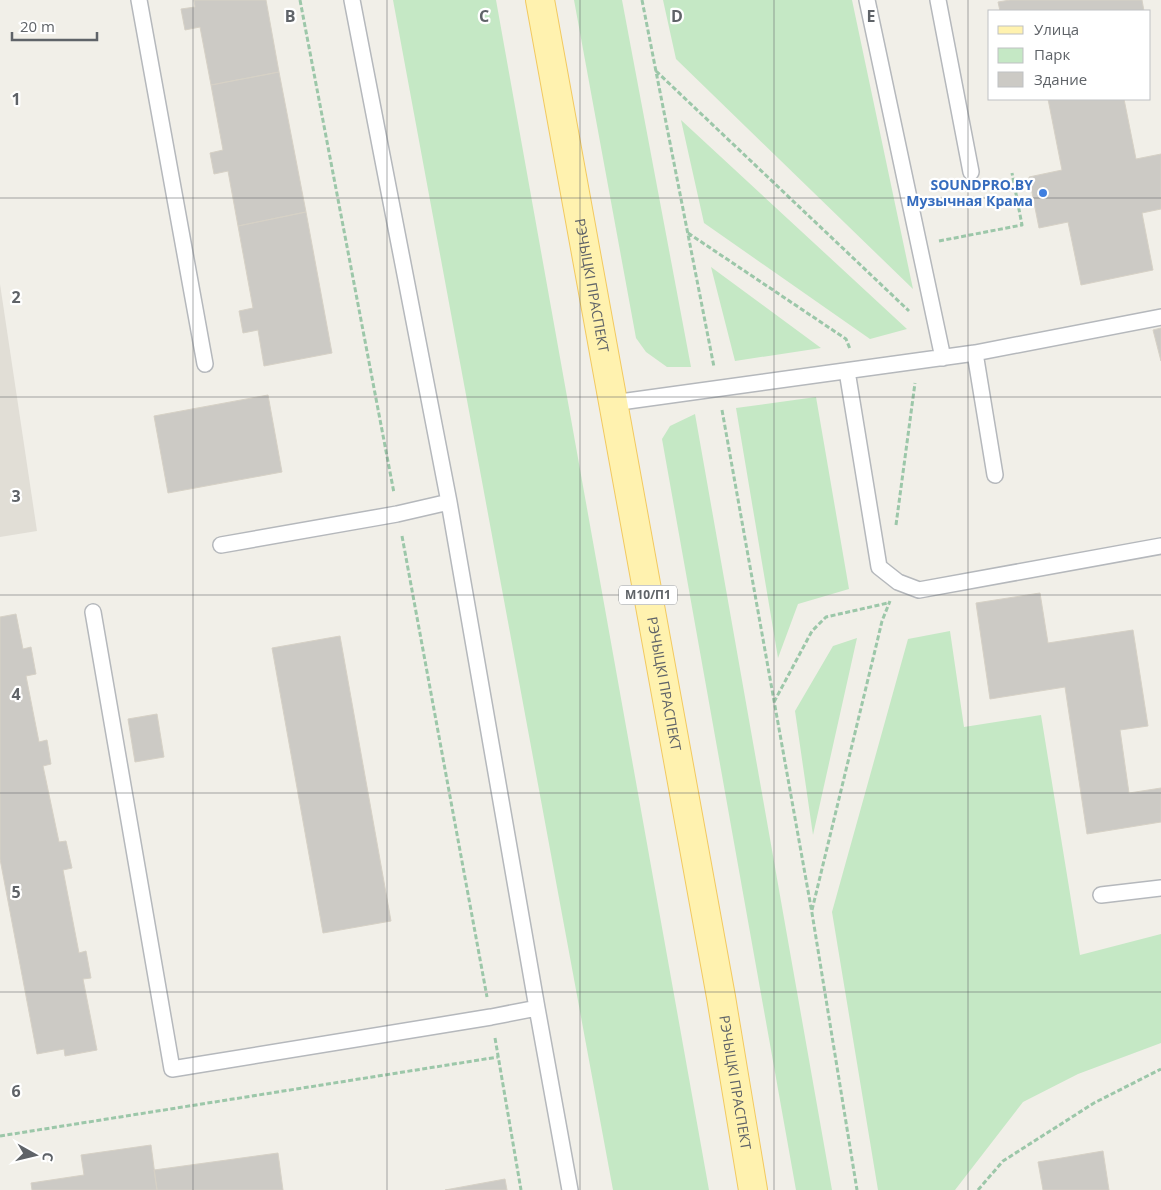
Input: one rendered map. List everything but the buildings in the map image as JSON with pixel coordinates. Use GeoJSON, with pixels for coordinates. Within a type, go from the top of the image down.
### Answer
{"type":"FeatureCollection","features":[{"type":"Feature","properties":{"kind":"main road","name":"РЭЧЫЦКІ ПРАСПЕКТ"},"geometry":{"type":"LineString","coordinates":[[540,0],[721,997],[753,1190]]}},
{"type":"Feature","properties":{"kind":"lane"},"geometry":{"type":"LineString","coordinates":[[139,0],[205,364]]}},
{"type":"Feature","properties":{"kind":"lane"},"geometry":{"type":"LineString","coordinates":[[352,0],[449,502],[570,1190]]}},
{"type":"Feature","properties":{"kind":"lane"},"geometry":{"type":"LineString","coordinates":[[867,0],[943,358]]}},
{"type":"Feature","properties":{"kind":"lane"},"geometry":{"type":"LineString","coordinates":[[938,0],[970,172]]}},
{"type":"Feature","properties":{"kind":"lane"},"geometry":{"type":"LineString","coordinates":[[613,403],[975,353],[1161,317]]}},
{"type":"Feature","properties":{"kind":"lane"},"geometry":{"type":"LineString","coordinates":[[975,353],[995,475]]}},
{"type":"Feature","properties":{"kind":"lane"},"geometry":{"type":"LineString","coordinates":[[847,371],[880,568],[898,582],[919,590],[1161,546]]}},
{"type":"Feature","properties":{"kind":"lane"},"geometry":{"type":"LineString","coordinates":[[221,545],[398,514],[449,502]]}},
{"type":"Feature","properties":{"kind":"lane"},"geometry":{"type":"LineString","coordinates":[[93,612],[172,1069],[537,1008]]}},
{"type":"Feature","properties":{"kind":"lane"},"geometry":{"type":"LineString","coordinates":[[1101,895],[1161,888]]}},
{"type":"Feature","properties":{"kind":"path"},"geometry":{"type":"LineString","coordinates":[[300,0],[398,514],[521,1190]]}},
{"type":"Feature","properties":{"kind":"path"},"geometry":{"type":"LineString","coordinates":[[642,0],[718,388],[812,913],[857,1190]]}},
{"type":"Feature","properties":{"kind":"path"},"geometry":{"type":"LineString","coordinates":[[656,70],[939,339]]}},
{"type":"Feature","properties":{"kind":"path"},"geometry":{"type":"LineString","coordinates":[[919,245],[1022,225],[1012,173]]}},
{"type":"Feature","properties":{"kind":"path"},"geometry":{"type":"LineString","coordinates":[[895,534],[918,361]]}},
{"type":"Feature","properties":{"kind":"path"},"geometry":{"type":"LineString","coordinates":[[812,913],[878,638],[898,582]]}},
{"type":"Feature","properties":{"kind":"path"},"geometry":{"type":"LineString","coordinates":[[774,702],[812,631],[826,616],[890,602]]}},
{"type":"Feature","properties":{"kind":"path"},"geometry":{"type":"LineString","coordinates":[[0,1136],[498,1057]]}},
{"type":"Feature","properties":{"kind":"path"},"geometry":{"type":"LineString","coordinates":[[978,1190],[1003,1161],[1094,1103],[1161,1069]]}},
{"type":"Feature","properties":{"kind":"shaded area"},"geometry":{"type":"Polygon","coordinates":[[[0,284],[37,531],[0,537],[0,284]]]}},
{"type":"Feature","properties":{"kind":"green space"},"geometry":{"type":"Polygon","coordinates":[[[393,0],[496,0],[709,1190],[613,1190],[393,0]]]}},
{"type":"Feature","properties":{"kind":"green space"},"geometry":{"type":"Polygon","coordinates":[[[574,0],[622,0],[691,367],[667,367],[646,352],[636,338],[574,0]]]}},
{"type":"Feature","properties":{"kind":"green space"},"geometry":{"type":"Polygon","coordinates":[[[663,0],[852,0],[913,289],[676,59],[663,0]]]}},
{"type":"Feature","properties":{"kind":"green space"},"geometry":{"type":"Polygon","coordinates":[[[681,120],[907,329],[870,339],[704,223],[681,120]]]}},
{"type":"Feature","properties":{"kind":"green space"},"geometry":{"type":"Polygon","coordinates":[[[711,267],[821,348],[735,361],[711,267]]]}},
{"type":"Feature","properties":{"kind":"green space"},"geometry":{"type":"Polygon","coordinates":[[[816,397],[849,589],[798,604],[778,658],[736,408],[816,397]]]}},
{"type":"Feature","properties":{"kind":"green space"},"geometry":{"type":"Polygon","coordinates":[[[695,414],[832,1190],[796,1190],[662,439],[670,426],[695,414]]]}},
{"type":"Feature","properties":{"kind":"green space"},"geometry":{"type":"Polygon","coordinates":[[[950,631],[964,727],[1041,715],[1080,955],[1161,934],[1161,1043],[1078,1074],[1023,1102],[955,1190],[878,1190],[832,912],[908,639],[950,631]]]}},
{"type":"Feature","properties":{"kind":"green space"},"geometry":{"type":"Polygon","coordinates":[[[857,638],[813,835],[795,711],[833,646],[857,638]]]}},
{"type":"Feature","properties":{"kind":"place","name":"SOUNDPRO.BY Музычная Крама"},"geometry":{"type":"Point","coordinates":[1043,193]}}]}
